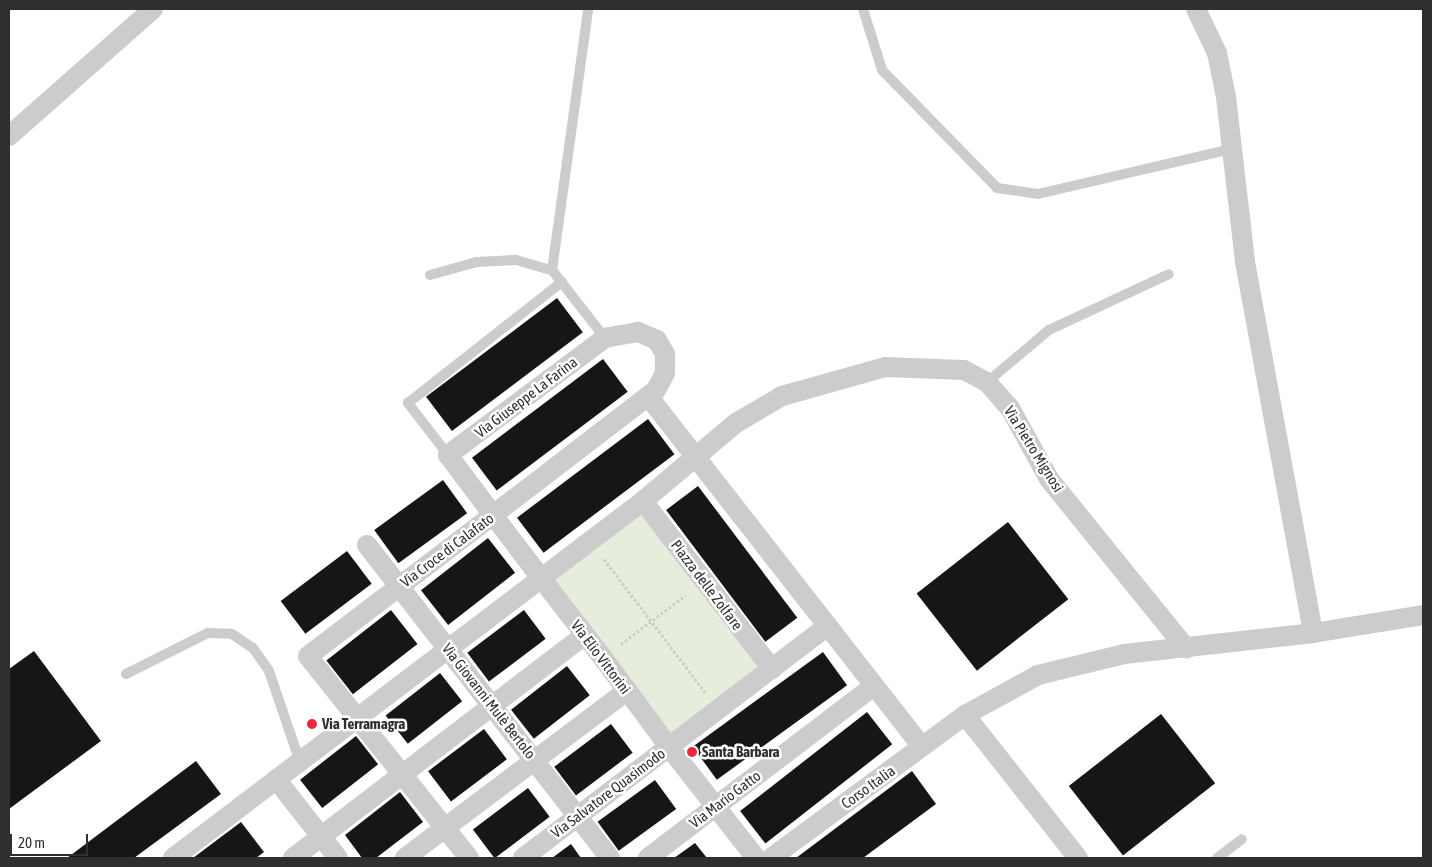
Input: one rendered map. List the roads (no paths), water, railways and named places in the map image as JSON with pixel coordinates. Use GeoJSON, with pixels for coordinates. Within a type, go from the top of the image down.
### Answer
{"type":"FeatureCollection","features":[{"type":"Feature","properties":{"kind":"street"},"geometry":{"type":"LineString","coordinates":[[9,136],[153,9]]}},
{"type":"Feature","properties":{"kind":"street"},"geometry":{"type":"LineString","coordinates":[[1196,9],[1217,53],[1232,149],[1245,262],[1313,633]]}},
{"type":"Feature","properties":{"kind":"street","name":"Via Croce di Calafato"},"geometry":{"type":"LineString","coordinates":[[357,718],[308,656],[648,396],[665,373],[665,354],[657,340],[638,332],[605,338]]}},
{"type":"Feature","properties":{"kind":"street","name":"Via Giuseppe La Farina"},"geometry":{"type":"LineString","coordinates":[[448,455],[605,338]]}},
{"type":"Feature","properties":{"kind":"street","name":"Via Pietro Mignosi"},"geometry":{"type":"LineString","coordinates":[[696,459],[736,423],[782,396],[841,377],[885,367],[954,370],[987,382],[1010,408],[1049,479],[1186,648]]}},
{"type":"Feature","properties":{"kind":"street"},"geometry":{"type":"LineString","coordinates":[[648,396],[922,747]]}},
{"type":"Feature","properties":{"kind":"street","name":"Via Elio Vittorini"},"geometry":{"type":"LineString","coordinates":[[448,455],[756,858]]}},
{"type":"Feature","properties":{"kind":"street"},"geometry":{"type":"LineString","coordinates":[[173,858],[696,459]]}},
{"type":"Feature","properties":{"kind":"street","name":"Piazza delle Zolfare"},"geometry":{"type":"LineString","coordinates":[[643,501],[772,669]]}},
{"type":"Feature","properties":{"kind":"street","name":"Via Giovanni Mulè Bertolo"},"geometry":{"type":"LineString","coordinates":[[367,545],[610,858]]}},
{"type":"Feature","properties":{"kind":"street","name":"Corso Italia"},"geometry":{"type":"LineString","coordinates":[[771,858],[965,715],[1038,675],[1124,654],[1313,633],[1423,615]]}},
{"type":"Feature","properties":{"kind":"street"},"geometry":{"type":"LineString","coordinates":[[670,747],[827,626]]}},
{"type":"Feature","properties":{"kind":"street"},"geometry":{"type":"LineString","coordinates":[[293,858],[584,635]]}},
{"type":"Feature","properties":{"kind":"street","name":"Via Mario Gatto"},"geometry":{"type":"LineString","coordinates":[[648,858],[874,686]]}},
{"type":"Feature","properties":{"kind":"street"},"geometry":{"type":"LineString","coordinates":[[405,858],[627,691]]}},
{"type":"Feature","properties":{"kind":"street"},"geometry":{"type":"LineString","coordinates":[[965,715],[1078,858]]}},
{"type":"Feature","properties":{"kind":"street"},"geometry":{"type":"LineString","coordinates":[[357,718],[469,858]]}},
{"type":"Feature","properties":{"kind":"street","name":"Via Salvatore Quasimodo"},"geometry":{"type":"LineString","coordinates":[[523,858],[670,747]]}},
{"type":"Feature","properties":{"kind":"street"},"geometry":{"type":"LineString","coordinates":[[276,779],[338,858]]}},
{"type":"Feature","properties":{"kind":"lane"},"geometry":{"type":"LineString","coordinates":[[552,270],[588,9]]}},
{"type":"Feature","properties":{"kind":"lane"},"geometry":{"type":"LineString","coordinates":[[863,9],[882,70],[997,188],[1038,194],[1232,149]]}},
{"type":"Feature","properties":{"kind":"lane"},"geometry":{"type":"LineString","coordinates":[[430,274],[477,262],[516,260],[552,270],[605,338]]}},
{"type":"Feature","properties":{"kind":"lane"},"geometry":{"type":"LineString","coordinates":[[987,382],[1049,330],[1169,274]]}},
{"type":"Feature","properties":{"kind":"lane"},"geometry":{"type":"LineString","coordinates":[[448,455],[408,403],[562,282]]}},
{"type":"Feature","properties":{"kind":"lane"},"geometry":{"type":"LineString","coordinates":[[126,674],[208,633],[232,634],[253,648],[269,671],[300,762]]}},
{"type":"Feature","properties":{"kind":"lane"},"geometry":{"type":"LineString","coordinates":[[1217,858],[1242,839]]}},
{"type":"Feature","properties":{"kind":"place","name":"Via Terramagra"},"geometry":{"type":"Point","coordinates":[312,724]}},
{"type":"Feature","properties":{"kind":"place","name":"Santa Barbara"},"geometry":{"type":"Point","coordinates":[692,752]}}]}
